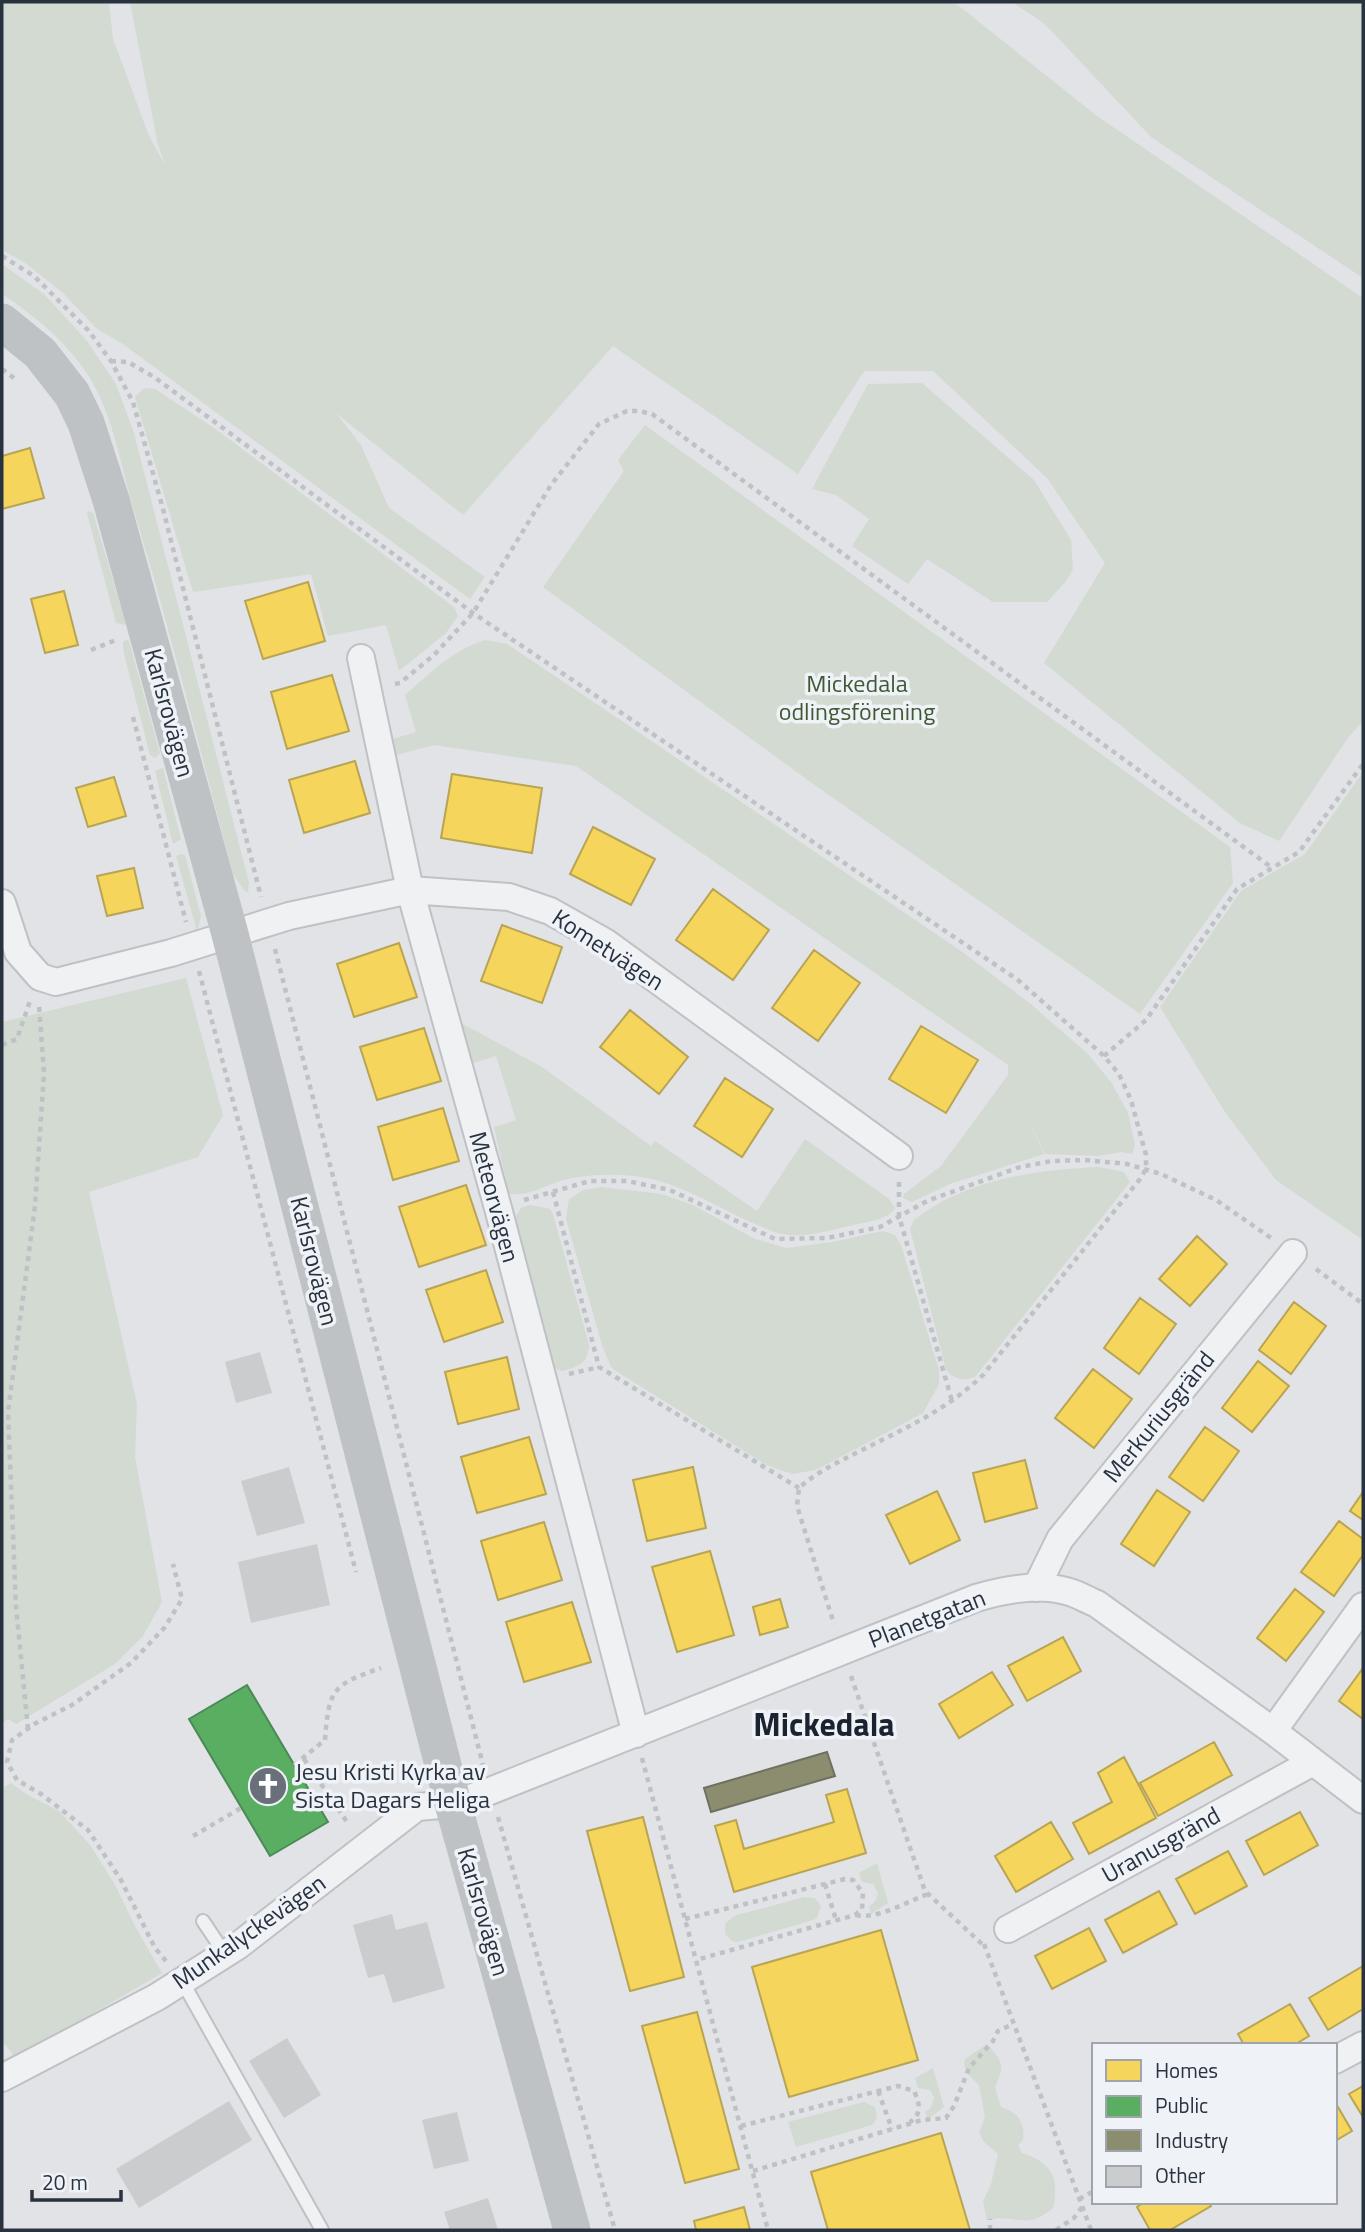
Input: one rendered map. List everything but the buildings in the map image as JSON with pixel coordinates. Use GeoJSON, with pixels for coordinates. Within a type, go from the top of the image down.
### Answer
{"type":"FeatureCollection","features":[{"type":"Feature","properties":{"kind":"street","name":"Karlsrovägen"},"geometry":{"type":"LineString","coordinates":[[2,322],[40,353],[72,394],[86,423],[114,512],[230,934],[453,1804],[572,2230]]}},
{"type":"Feature","properties":{"kind":"street","name":"Meteorvägen"},"geometry":{"type":"LineString","coordinates":[[361,658],[410,890],[498,1208],[636,1734]]}},
{"type":"Feature","properties":{"kind":"street","name":"Kometvägen"},"geometry":{"type":"LineString","coordinates":[[40,977],[56,982],[171,953],[289,916],[410,890],[509,897],[551,911],[605,942],[898,1156]]}},
{"type":"Feature","properties":{"kind":"street"},"geometry":{"type":"LineString","coordinates":[[2,903],[18,952],[40,977]]}},
{"type":"Feature","properties":{"kind":"street","name":"Merkuriusgränd"},"geometry":{"type":"LineString","coordinates":[[1036,1588],[1060,1538],[1293,1253]]}},
{"type":"Feature","properties":{"kind":"street","name":"Planetgatan"},"geometry":{"type":"LineString","coordinates":[[453,1804],[976,1598],[1000,1591],[1036,1588],[1065,1591],[1097,1604],[1273,1731],[1363,1800]]}},
{"type":"Feature","properties":{"kind":"street"},"geometry":{"type":"LineString","coordinates":[[1273,1731],[1363,1606]]}},
{"type":"Feature","properties":{"kind":"street","name":"Uranusgränd"},"geometry":{"type":"LineString","coordinates":[[1008,1929],[1313,1762]]}},
{"type":"Feature","properties":{"kind":"street","name":"Munkalyckevägen"},"geometry":{"type":"LineString","coordinates":[[2,2078],[157,1997],[225,1954],[417,1807],[453,1804]]}},
{"type":"Feature","properties":{"kind":"street"},"geometry":{"type":"LineString","coordinates":[[1337,2059],[1363,2045]]}},
{"type":"Feature","properties":{"kind":"lane"},"geometry":{"type":"LineString","coordinates":[[203,1921],[225,1954]]}},
{"type":"Feature","properties":{"kind":"lane"},"geometry":{"type":"LineString","coordinates":[[182,1981],[322,2230]]}},
{"type":"Feature","properties":{"kind":"path"},"geometry":{"type":"LineString","coordinates":[[2,256],[34,276],[88,330],[111,361],[133,402],[163,509],[490,1791],[615,2230]]}},
{"type":"Feature","properties":{"kind":"path"},"geometry":{"type":"LineString","coordinates":[[111,361],[128,362],[155,377],[473,612],[1018,980],[1104,1056],[1119,1074],[1131,1100],[1146,1155],[1146,1169],[983,1375],[952,1401],[923,1419],[815,1474],[799,1488],[797,1506],[925,1891],[983,1945],[1091,2230]]}},
{"type":"Feature","properties":{"kind":"path"},"geometry":{"type":"LineString","coordinates":[[368,690],[400,683],[433,655],[473,612],[551,485],[598,424],[627,411],[639,411],[652,414],[1271,867]]}},
{"type":"Feature","properties":{"kind":"path"},"geometry":{"type":"LineString","coordinates":[[1104,1056],[1146,1020],[1237,889],[1299,852],[1363,764]]}},
{"type":"Feature","properties":{"kind":"path"},"geometry":{"type":"LineString","coordinates":[[2,1045],[18,1039],[40,977]]}},
{"type":"Feature","properties":{"kind":"path"},"geometry":{"type":"LineString","coordinates":[[28,1729],[16,1607],[8,1412],[36,1192],[44,1073],[37,986],[40,977]]}},
{"type":"Feature","properties":{"kind":"path"},"geometry":{"type":"LineString","coordinates":[[898,1156],[899,1216],[952,1401]]}},
{"type":"Feature","properties":{"kind":"path"},"geometry":{"type":"LineString","coordinates":[[498,1208],[590,1181],[627,1181],[670,1190],[775,1240],[827,1238],[880,1227],[927,1201],[1020,1167],[1052,1161],[1085,1160],[1127,1164],[1146,1169],[1216,1200],[1363,1304]]}},
{"type":"Feature","properties":{"kind":"path"},"geometry":{"type":"LineString","coordinates":[[553,1192],[599,1367],[799,1488]]}},
{"type":"Feature","properties":{"kind":"path"},"geometry":{"type":"LineString","coordinates":[[173,1564],[182,1599],[165,1627],[131,1663],[72,1705],[12,1740],[7,1762],[17,1780],[41,1794],[88,1830],[121,1880],[155,1948],[182,1981]]}},
{"type":"Feature","properties":{"kind":"path"},"geometry":{"type":"LineString","coordinates":[[294,1765],[325,1740],[330,1703],[336,1688],[381,1668]]}},
{"type":"Feature","properties":{"kind":"path"},"geometry":{"type":"LineString","coordinates":[[636,1734],[768,2230]]}},
{"type":"Feature","properties":{"kind":"path"},"geometry":{"type":"LineString","coordinates":[[304,1759],[365,1847]]}},
{"type":"Feature","properties":{"kind":"path"},"geometry":{"type":"LineString","coordinates":[[193,1836],[241,1808]]}},
{"type":"Feature","properties":{"kind":"path"},"geometry":{"type":"LineString","coordinates":[[685,1919],[845,1879],[853,1880],[863,1893],[862,1909],[855,1915],[696,1960]]}},
{"type":"Feature","properties":{"kind":"path"},"geometry":{"type":"LineString","coordinates":[[825,1884],[836,1920]]}},
{"type":"Feature","properties":{"kind":"path"},"geometry":{"type":"LineString","coordinates":[[855,1915],[874,1915],[928,1894]]}},
{"type":"Feature","properties":{"kind":"path"},"geometry":{"type":"LineString","coordinates":[[983,1945],[1008,1929]]}},
{"type":"Feature","properties":{"kind":"path"},"geometry":{"type":"LineString","coordinates":[[753,2171],[922,2120],[946,2118],[954,2106],[969,2068],[993,2041],[998,2031],[1013,2024]]}},
{"type":"Feature","properties":{"kind":"path"},"geometry":{"type":"LineString","coordinates":[[741,2126],[898,2086],[914,2091],[920,2110],[917,2118],[906,2125]]}},
{"type":"Feature","properties":{"kind":"path"},"geometry":{"type":"LineString","coordinates":[[878,2091],[892,2129]]}},
{"type":"Feature","properties":{"kind":"path"},"geometry":{"type":"LineString","coordinates":[[1079,2199],[1092,2192]]}},
{"type":"Feature","properties":{"kind":"path"},"geometry":{"type":"LineString","coordinates":[[1056,2230],[1074,2218],[1082,2207]]}},
{"type":"Feature","properties":{"kind":"path"},"geometry":{"type":"LineString","coordinates":[[990,2220],[990,2230]]}},
{"type":"Feature","properties":{"kind":"green space"},"geometry":{"type":"Polygon","coordinates":[[[2,2],[109,2],[113,39],[149,136],[165,165],[158,145],[130,2],[954,2],[1097,116],[1363,298],[1363,721],[1347,739],[1279,841],[1240,823],[1044,663],[1105,563],[1047,478],[933,371],[864,371],[798,474],[613,346],[463,515],[336,413],[361,445],[389,508],[485,577],[470,599],[123,344],[96,328],[63,293],[24,262],[2,250],[2,2]]]}},
{"type":"Feature","properties":{"kind":"green space"},"geometry":{"type":"Polygon","coordinates":[[[1012,2],[1363,2],[1363,278],[1151,137],[1045,24],[1012,2]]]}},
{"type":"Feature","properties":{"kind":"green space"},"geometry":{"type":"Polygon","coordinates":[[[2,264],[45,295],[87,341],[116,384],[134,433],[249,883],[248,893],[233,874],[106,410],[90,378],[62,342],[2,294],[2,264]]]}},
{"type":"Feature","properties":{"kind":"green space"},"geometry":{"type":"Polygon","coordinates":[[[922,383],[1034,480],[1071,540],[1073,569],[1047,602],[993,602],[927,559],[908,584],[852,546],[869,519],[836,495],[812,489],[868,384],[922,383]]]}},
{"type":"Feature","properties":{"kind":"green space"},"geometry":{"type":"Polygon","coordinates":[[[144,388],[155,389],[214,428],[454,607],[458,616],[446,633],[399,671],[386,625],[328,636],[311,574],[193,592],[135,397],[144,388]]]}},
{"type":"Feature","properties":{"kind":"green space","name":"Mickedala odlingsförening"},"geometry":{"type":"Polygon","coordinates":[[[645,425],[1230,847],[1233,883],[1140,1014],[809,781],[543,587],[624,471],[618,460],[645,425]]]}},
{"type":"Feature","properties":{"kind":"green space"},"geometry":{"type":"Polygon","coordinates":[[[87,513],[93,513],[125,625],[116,623],[87,513]]]}},
{"type":"Feature","properties":{"kind":"green space"},"geometry":{"type":"Polygon","coordinates":[[[485,640],[507,644],[961,951],[1032,1005],[1088,1054],[1111,1082],[1128,1113],[1135,1145],[1132,1154],[1045,1154],[1027,1116],[1044,1154],[950,1184],[912,1202],[903,1198],[904,1194],[941,1166],[1008,1075],[1008,1065],[576,766],[434,745],[396,755],[393,739],[416,732],[405,695],[452,656],[485,640]]]}},
{"type":"Feature","properties":{"kind":"green space"},"geometry":{"type":"Polygon","coordinates":[[[129,641],[160,753],[155,758],[150,755],[124,654],[123,642],[129,641]]]}},
{"type":"Feature","properties":{"kind":"green space"},"geometry":{"type":"Polygon","coordinates":[[[163,768],[181,839],[173,844],[155,771],[163,768]]]}},
{"type":"Feature","properties":{"kind":"green space"},"geometry":{"type":"Polygon","coordinates":[[[1363,772],[1363,1240],[1276,1180],[1225,1112],[1160,1007],[1241,891],[1305,854],[1363,772]]]}},
{"type":"Feature","properties":{"kind":"green space"},"geometry":{"type":"Polygon","coordinates":[[[185,855],[201,916],[197,931],[176,856],[185,855]]]}},
{"type":"Feature","properties":{"kind":"green space"},"geometry":{"type":"Polygon","coordinates":[[[186,978],[223,1115],[198,1157],[89,1192],[137,1404],[135,1457],[162,1602],[143,1636],[115,1664],[16,1724],[8,1719],[2,1724],[2,1022],[186,978]]]}},
{"type":"Feature","properties":{"kind":"green space"},"geometry":{"type":"Polygon","coordinates":[[[461,1023],[542,1067],[651,1146],[655,1141],[757,1211],[805,1139],[889,1199],[895,1208],[888,1215],[873,1221],[820,1233],[792,1235],[748,1221],[672,1185],[640,1177],[584,1176],[529,1192],[509,1194],[494,1127],[516,1120],[496,1056],[473,1063],[461,1023]]]}},
{"type":"Feature","properties":{"kind":"green space"},"geometry":{"type":"Polygon","coordinates":[[[1099,1167],[1124,1172],[1130,1182],[975,1377],[963,1379],[953,1376],[946,1370],[910,1229],[914,1220],[956,1195],[1002,1179],[1099,1167]]]}},
{"type":"Feature","properties":{"kind":"green space"},"geometry":{"type":"Polygon","coordinates":[[[601,1187],[661,1194],[693,1205],[755,1239],[786,1248],[883,1231],[895,1235],[901,1245],[939,1370],[939,1384],[923,1413],[816,1470],[792,1474],[767,1465],[619,1373],[611,1367],[603,1348],[566,1219],[569,1199],[583,1190],[601,1187]]]}},
{"type":"Feature","properties":{"kind":"green space"},"geometry":{"type":"Polygon","coordinates":[[[530,1205],[550,1209],[553,1214],[589,1345],[587,1356],[582,1363],[562,1371],[555,1368],[551,1361],[515,1218],[521,1208],[530,1205]]]}},
{"type":"Feature","properties":{"kind":"green space"},"geometry":{"type":"Polygon","coordinates":[[[11,1783],[59,1811],[90,1845],[114,1883],[162,1973],[16,2058],[2,2041],[2,1788],[11,1783]]]}},
{"type":"Feature","properties":{"kind":"green space"},"geometry":{"type":"Polygon","coordinates":[[[877,1863],[888,1903],[871,1914],[869,1907],[876,1900],[878,1893],[873,1884],[862,1882],[859,1873],[877,1863]]]}},
{"type":"Feature","properties":{"kind":"green space"},"geometry":{"type":"Polygon","coordinates":[[[804,1897],[815,1898],[821,1906],[817,1918],[738,1942],[732,1941],[725,1934],[725,1924],[734,1916],[804,1897]]]}},
{"type":"Feature","properties":{"kind":"green space"},"geometry":{"type":"Polygon","coordinates":[[[987,2044],[1001,2064],[995,2087],[1001,2107],[1016,2115],[1023,2128],[1023,2140],[1018,2145],[1022,2153],[1046,2166],[1054,2180],[1053,2208],[1035,2219],[987,2220],[983,2202],[991,2184],[998,2154],[984,2142],[979,2133],[985,2117],[979,2085],[968,2074],[964,2064],[965,2059],[987,2044]]]}},
{"type":"Feature","properties":{"kind":"green space"},"geometry":{"type":"Polygon","coordinates":[[[933,2068],[944,2107],[928,2119],[925,2112],[930,2109],[934,2098],[930,2090],[918,2088],[915,2078],[933,2068]]]}},
{"type":"Feature","properties":{"kind":"green space"},"geometry":{"type":"Polygon","coordinates":[[[864,2102],[875,2107],[877,2118],[872,2125],[796,2147],[788,2122],[864,2102]]]}},
{"type":"Feature","properties":{"kind":"place","name":"Jesu Kristi Kyrka av Sista Dagars Heliga"},"geometry":{"type":"Point","coordinates":[268,1786]}},
{"type":"Feature","properties":{"kind":"district","name":"Mickedala"},"geometry":{"type":"Point","coordinates":[824,1725]}}]}
